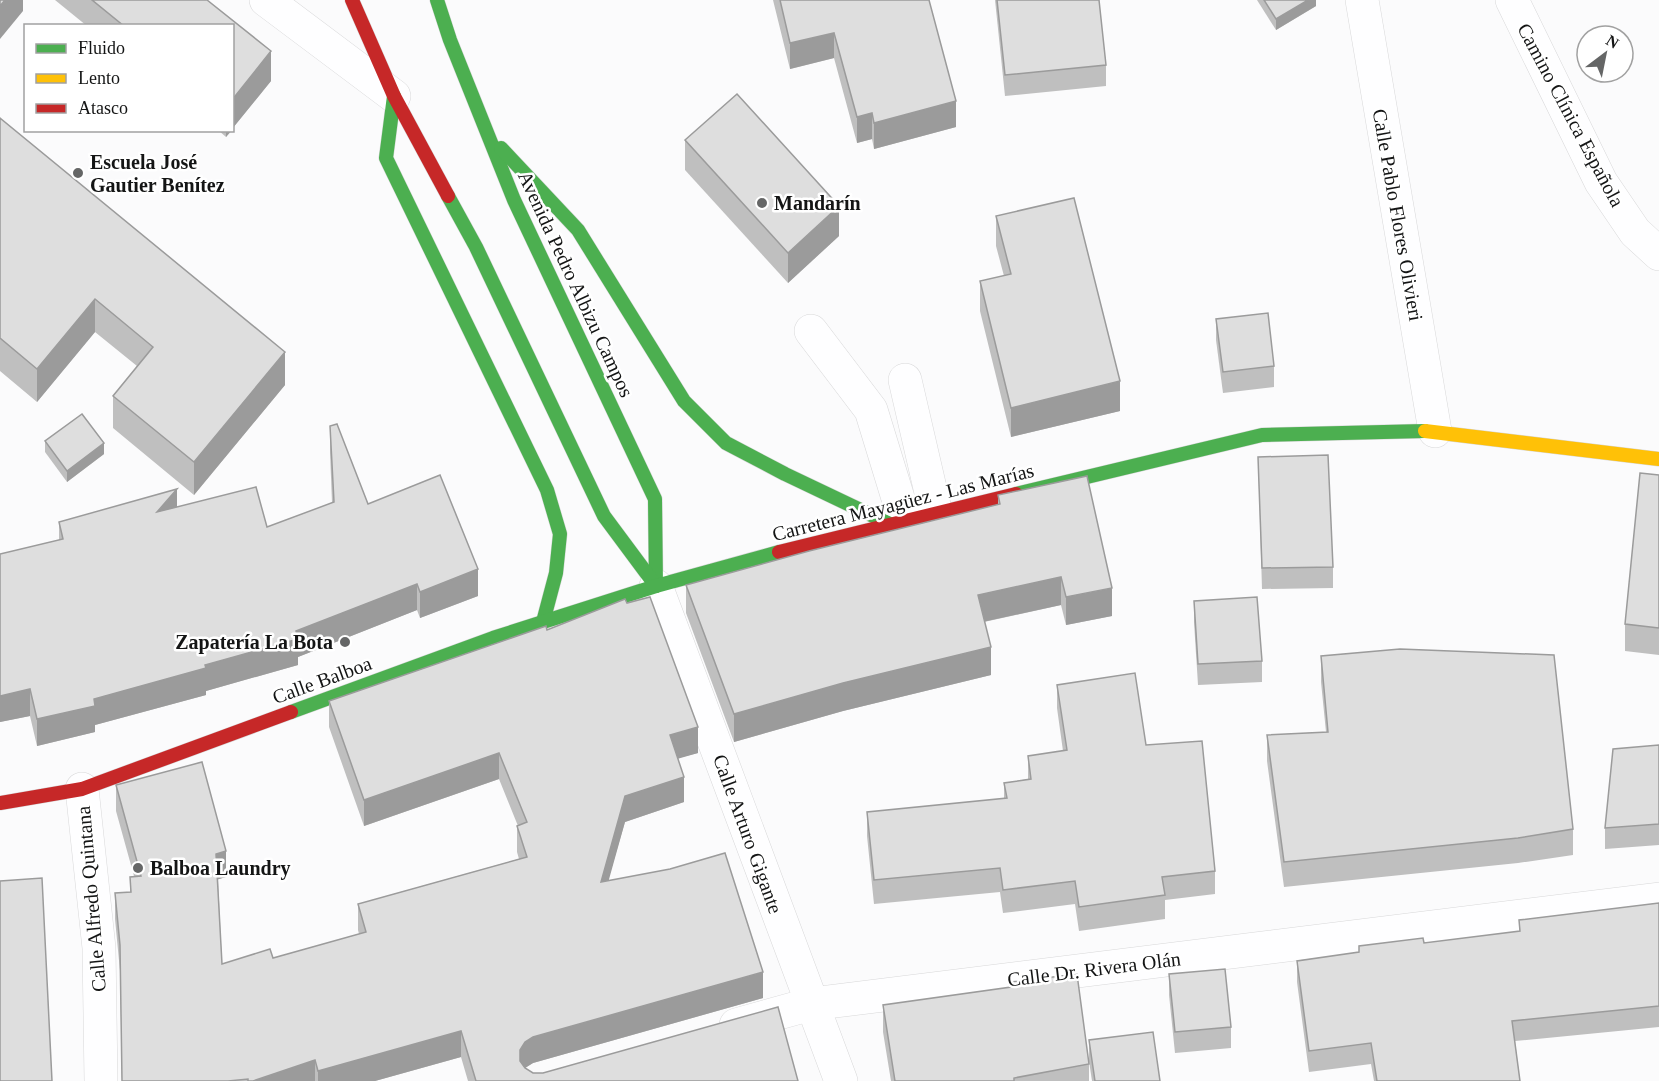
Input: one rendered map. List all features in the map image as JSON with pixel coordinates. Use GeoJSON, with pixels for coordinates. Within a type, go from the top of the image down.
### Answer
{"type":"FeatureCollection","features":[{"type":"Feature","properties":{"kind":"main road"},"geometry":{"type":"LineString","coordinates":[[352,0],[394,96],[476,247],[604,516],[656,586]]}},
{"type":"Feature","properties":{"kind":"main road","name":"Avenida Pedro Albizu Campos"},"geometry":{"type":"LineString","coordinates":[[437,0],[450,40],[514,200],[655,499],[656,586]]}},
{"type":"Feature","properties":{"kind":"main road"},"geometry":{"type":"LineString","coordinates":[[394,96],[386,158],[547,490],[560,534],[556,573],[543,622]]}},
{"type":"Feature","properties":{"kind":"main road"},"geometry":{"type":"LineString","coordinates":[[488,135],[578,230],[684,402],[726,442],[785,474],[897,523]]}},
{"type":"Feature","properties":{"kind":"main road","name":"Carretera Mayagüez - Las Marías"},"geometry":{"type":"LineString","coordinates":[[656,586],[795,548],[1262,435],[1435,431],[1659,459]]}},
{"type":"Feature","properties":{"kind":"main road","name":"Calle Balboa"},"geometry":{"type":"LineString","coordinates":[[0,803],[82,789],[493,638],[656,586]]}},
{"type":"Feature","properties":{"kind":"street"},"geometry":{"type":"LineString","coordinates":[[266,0],[394,96]]}},
{"type":"Feature","properties":{"kind":"street","name":"Calle Pablo Flores Olivieri"},"geometry":{"type":"LineString","coordinates":[[1362,0],[1435,431]]}},
{"type":"Feature","properties":{"kind":"street","name":"Camino Clínica Española"},"geometry":{"type":"LineString","coordinates":[[1512,0],[1601,182],[1635,232],[1659,254]]}},
{"type":"Feature","properties":{"kind":"street"},"geometry":{"type":"LineString","coordinates":[[811,331],[871,410],[897,523]]}},
{"type":"Feature","properties":{"kind":"street"},"geometry":{"type":"LineString","coordinates":[[905,380],[936,514]]}},
{"type":"Feature","properties":{"kind":"street","name":"Calle Arturo Gigante"},"geometry":{"type":"LineString","coordinates":[[656,586],[841,1081]]}},
{"type":"Feature","properties":{"kind":"street","name":"Calle Alfredo Quintana"},"geometry":{"type":"LineString","coordinates":[[82,789],[99,948],[101,1081]]}},
{"type":"Feature","properties":{"kind":"street","name":"Calle Dr. Rivera Olán"},"geometry":{"type":"LineString","coordinates":[[709,1033],[811,1004],[1659,899]]}},
{"type":"Feature","properties":{"kind":"building"},"geometry":{"type":"Polygon","coordinates":[[[92,0],[207,0],[271,51],[234,97],[234,24],[122,24],[92,0]]]}},
{"type":"Feature","properties":{"kind":"building"},"geometry":{"type":"Polygon","coordinates":[[[780,0],[929,0],[956,101],[874,123],[872,113],[857,117],[834,33],[790,43],[780,0]]]}},
{"type":"Feature","properties":{"kind":"building"},"geometry":{"type":"Polygon","coordinates":[[[997,0],[1099,0],[1106,65],[1005,75],[997,0]]]}},
{"type":"Feature","properties":{"kind":"building"},"geometry":{"type":"Polygon","coordinates":[[[1264,0],[1308,0],[1276,19],[1264,0]]]}},
{"type":"Feature","properties":{"kind":"building","name":"Mandarín"},"geometry":{"type":"Polygon","coordinates":[[[737,94],[839,206],[788,253],[685,140],[737,94]]]}},
{"type":"Feature","properties":{"kind":"building"},"geometry":{"type":"Polygon","coordinates":[[[0,118],[285,352],[194,462],[113,396],[153,347],[95,299],[37,369],[0,338],[0,118]]]}},
{"type":"Feature","properties":{"kind":"building"},"geometry":{"type":"Polygon","coordinates":[[[1074,198],[1120,381],[1011,408],[980,281],[1011,274],[996,216],[1074,198]]]}},
{"type":"Feature","properties":{"kind":"building"},"geometry":{"type":"Polygon","coordinates":[[[1268,313],[1274,366],[1223,372],[1216,319],[1268,313]]]}},
{"type":"Feature","properties":{"kind":"building"},"geometry":{"type":"Polygon","coordinates":[[[82,414],[104,443],[67,471],[45,441],[82,414]]]}},
{"type":"Feature","properties":{"kind":"building"},"geometry":{"type":"Polygon","coordinates":[[[337,424],[368,504],[440,475],[478,569],[420,592],[417,584],[296,631],[298,639],[205,665],[206,668],[94,699],[95,706],[37,719],[30,689],[0,696],[0,554],[63,539],[59,522],[177,489],[157,512],[256,487],[267,527],[334,502],[330,426],[337,424]]]}},
{"type":"Feature","properties":{"kind":"building"},"geometry":{"type":"Polygon","coordinates":[[[1328,455],[1333,567],[1262,568],[1258,457],[1328,455]]]}},
{"type":"Feature","properties":{"kind":"building"},"geometry":{"type":"Polygon","coordinates":[[[1640,473],[1659,475],[1659,628],[1625,624],[1640,473]]]}},
{"type":"Feature","properties":{"kind":"building"},"geometry":{"type":"Polygon","coordinates":[[[1087,476],[1112,588],[1066,597],[1061,577],[978,595],[991,647],[843,683],[734,714],[686,585],[809,551],[1000,504],[998,495],[1087,476]]]}},
{"type":"Feature","properties":{"kind":"building"},"geometry":{"type":"Polygon","coordinates":[[[650,597],[698,727],[670,735],[684,777],[625,796],[601,882],[670,869],[725,853],[763,972],[533,1037],[525,1042],[520,1050],[520,1061],[533,1073],[543,1073],[778,1007],[798,1081],[476,1081],[461,1031],[318,1071],[315,1060],[253,1081],[248,1081],[248,1079],[122,1081],[120,945],[115,893],[131,892],[130,877],[141,876],[116,785],[202,762],[226,851],[216,854],[222,964],[270,949],[273,958],[366,932],[358,904],[527,857],[517,826],[527,822],[499,753],[364,800],[329,701],[546,626],[547,630],[625,599],[627,603],[650,597]]]}},
{"type":"Feature","properties":{"kind":"building"},"geometry":{"type":"Polygon","coordinates":[[[1257,597],[1262,661],[1198,664],[1194,601],[1257,597]]]}},
{"type":"Feature","properties":{"kind":"building"},"geometry":{"type":"Polygon","coordinates":[[[1400,649],[1554,655],[1573,829],[1518,838],[1284,862],[1267,735],[1328,732],[1321,656],[1400,649]]]}},
{"type":"Feature","properties":{"kind":"building"},"geometry":{"type":"Polygon","coordinates":[[[1135,673],[1146,745],[1202,741],[1215,871],[1162,877],[1165,895],[1079,907],[1075,881],[1003,890],[1000,868],[874,880],[867,812],[1007,798],[1004,783],[1031,779],[1028,756],[1067,750],[1057,685],[1135,673]]]}},
{"type":"Feature","properties":{"kind":"building"},"geometry":{"type":"Polygon","coordinates":[[[1659,745],[1659,824],[1605,828],[1613,749],[1659,745]]]}},
{"type":"Feature","properties":{"kind":"building"},"geometry":{"type":"Polygon","coordinates":[[[42,878],[52,1081],[0,1081],[0,881],[42,878]]]}},
{"type":"Feature","properties":{"kind":"building"},"geometry":{"type":"Polygon","coordinates":[[[1659,903],[1659,1006],[1512,1021],[1520,1081],[1377,1081],[1371,1043],[1309,1051],[1297,961],[1359,952],[1359,946],[1423,938],[1424,943],[1520,931],[1519,920],[1659,903]]]}},
{"type":"Feature","properties":{"kind":"building"},"geometry":{"type":"Polygon","coordinates":[[[1225,969],[1231,1027],[1175,1032],[1169,974],[1225,969]]]}},
{"type":"Feature","properties":{"kind":"building"},"geometry":{"type":"Polygon","coordinates":[[[1077,974],[1089,1064],[1014,1078],[1014,1081],[895,1081],[883,1005],[1011,987],[1011,982],[1077,974]]]}},
{"type":"Feature","properties":{"kind":"building"},"geometry":{"type":"Polygon","coordinates":[[[1153,1032],[1160,1081],[1095,1081],[1089,1040],[1153,1032]]]}},
{"type":"Feature","properties":{"kind":"traffic: fast"},"geometry":{"type":"LineString","coordinates":[[437,0],[450,40],[514,200],[655,499],[656,586]]}},
{"type":"Feature","properties":{"kind":"traffic: fast"},"geometry":{"type":"LineString","coordinates":[[394,96],[386,158],[547,490],[560,534],[556,573],[543,622]]}},
{"type":"Feature","properties":{"kind":"traffic: fast"},"geometry":{"type":"LineString","coordinates":[[501,148],[578,230],[684,401],[726,443],[890,524]]}},
{"type":"Feature","properties":{"kind":"traffic: fast"},"geometry":{"type":"LineString","coordinates":[[448,196],[476,247],[604,516],[656,586]]}},
{"type":"Feature","properties":{"kind":"traffic: fast"},"geometry":{"type":"LineString","coordinates":[[1016,494],[1262,435],[1425,431]]}},
{"type":"Feature","properties":{"kind":"traffic: fast"},"geometry":{"type":"LineString","coordinates":[[291,712],[493,638],[656,586],[779,552]]}},
{"type":"Feature","properties":{"kind":"traffic: slow"},"geometry":{"type":"LineString","coordinates":[[1425,431],[1659,459]]}},
{"type":"Feature","properties":{"kind":"traffic: jam"},"geometry":{"type":"LineString","coordinates":[[352,0],[394,96],[448,196]]}},
{"type":"Feature","properties":{"kind":"traffic: jam"},"geometry":{"type":"LineString","coordinates":[[779,552],[1016,494]]}},
{"type":"Feature","properties":{"kind":"traffic: jam"},"geometry":{"type":"LineString","coordinates":[[0,803],[82,789],[291,712]]}},
{"type":"Feature","properties":{"kind":"place","name":"Escuela José Gautier Benítez"},"geometry":{"type":"Point","coordinates":[78,173]}},
{"type":"Feature","properties":{"kind":"place","name":"Mandarín"},"geometry":{"type":"Point","coordinates":[762,203]}},
{"type":"Feature","properties":{"kind":"place","name":"Zapatería La Bota"},"geometry":{"type":"Point","coordinates":[345,642]}},
{"type":"Feature","properties":{"kind":"place","name":"Balboa Laundry"},"geometry":{"type":"Point","coordinates":[138,868]}}]}
